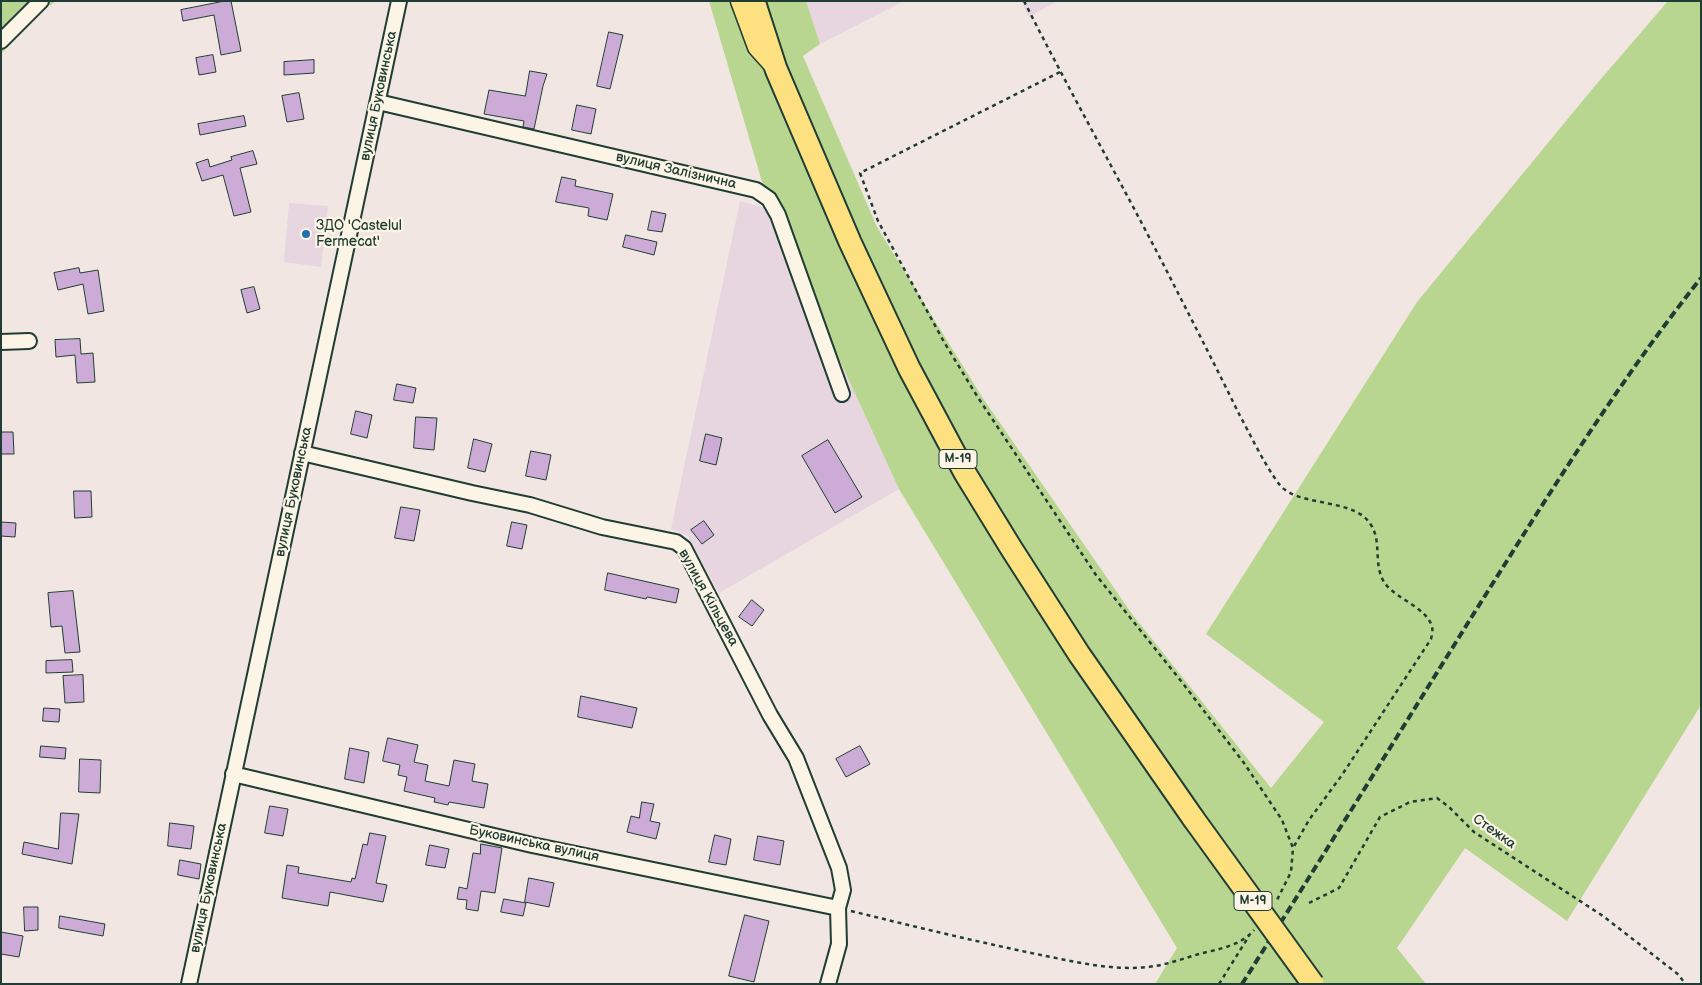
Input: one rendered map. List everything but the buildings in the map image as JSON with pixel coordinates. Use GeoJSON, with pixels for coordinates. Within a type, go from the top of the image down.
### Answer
{"type":"FeatureCollection","features":[{"type":"Feature","properties":{"kind":"highway","name":"М-19"},"geometry":{"type":"LineString","coordinates":[[754,1],[776,69],[854,251],[909,368],[965,473],[1010,548],[1079,654],[1193,818],[1313,984]]}},
{"type":"Feature","properties":{"kind":"main road"},"geometry":{"type":"LineString","coordinates":[[740,1],[757,47],[776,69]]}},
{"type":"Feature","properties":{"kind":"street"},"geometry":{"type":"LineString","coordinates":[[1,41],[41,1]]}},
{"type":"Feature","properties":{"kind":"street","name":"вулиця Буковинська"},"geometry":{"type":"LineString","coordinates":[[189,984],[399,1]]}},
{"type":"Feature","properties":{"kind":"street","name":"вулиця Залізнична"},"geometry":{"type":"LineString","coordinates":[[378,102],[756,190],[769,199],[778,215],[842,394]]}},
{"type":"Feature","properties":{"kind":"street"},"geometry":{"type":"LineString","coordinates":[[1,342],[29,341]]}},
{"type":"Feature","properties":{"kind":"street","name":"вулиця Кільцева"},"geometry":{"type":"LineString","coordinates":[[302,453],[530,505],[602,527],[676,542],[684,548],[770,715],[796,758],[839,868],[842,890],[838,908],[839,944],[828,984]]}},
{"type":"Feature","properties":{"kind":"street","name":"Буковинська вулиця"},"geometry":{"type":"LineString","coordinates":[[233,774],[532,845],[838,908]]}},
{"type":"Feature","properties":{"kind":"path"},"geometry":{"type":"LineString","coordinates":[[1024,1],[1171,279],[1253,440],[1280,485],[1291,494],[1348,508],[1363,517],[1373,529],[1378,546],[1377,563],[1384,582],[1399,596],[1425,614],[1432,627],[1431,639],[1427,646],[1372,731],[1309,820],[1293,848]]}},
{"type":"Feature","properties":{"kind":"path","name":"Стежка"},"geometry":{"type":"LineString","coordinates":[[1309,903],[1339,888],[1380,817],[1410,802],[1437,798],[1474,832],[1603,916],[1679,975],[1685,984]]}},
{"type":"Feature","properties":{"kind":"path"},"geometry":{"type":"LineString","coordinates":[[1219,984],[1250,934]]}},
{"type":"Feature","properties":{"kind":"shaded area"},"geometry":{"type":"Polygon","coordinates":[[[806,1],[904,1],[820,44],[806,1]]]}},
{"type":"Feature","properties":{"kind":"shaded area"},"geometry":{"type":"Polygon","coordinates":[[[1021,1],[1057,1],[1029,17],[1021,1]]]}},
{"type":"Feature","properties":{"kind":"shaded area"},"geometry":{"type":"Polygon","coordinates":[[[740,201],[770,209],[899,489],[719,593],[687,535],[671,529],[740,201]]]}},
{"type":"Feature","properties":{"kind":"shaded area","name":"ЗДО 'Castelul Fermecat'"},"geometry":{"type":"Polygon","coordinates":[[[289,203],[328,206],[321,267],[284,262],[289,203]]]}},
{"type":"Feature","properties":{"kind":"green space"},"geometry":{"type":"Polygon","coordinates":[[[1,1],[56,1],[45,9],[1,54],[1,1]]]}},
{"type":"Feature","properties":{"kind":"green space"},"geometry":{"type":"Polygon","coordinates":[[[709,1],[806,1],[820,44],[803,56],[877,227],[982,397],[1132,614],[1271,788],[1324,722],[1206,634],[1417,302],[1594,87],[1668,1],[1701,1],[1701,705],[1567,921],[1465,848],[1397,948],[1426,984],[1155,984],[1177,948],[899,489],[770,209],[709,1]]]}},
{"type":"Feature","properties":{"kind":"railway"},"geometry":{"type":"LineString","coordinates":[[1242,984],[1553,488],[1639,360],[1701,278]]}},
{"type":"Feature","properties":{"kind":"place","name":"ЗДО 'Castelul Fermecat'"},"geometry":{"type":"Point","coordinates":[306,234]}}]}
